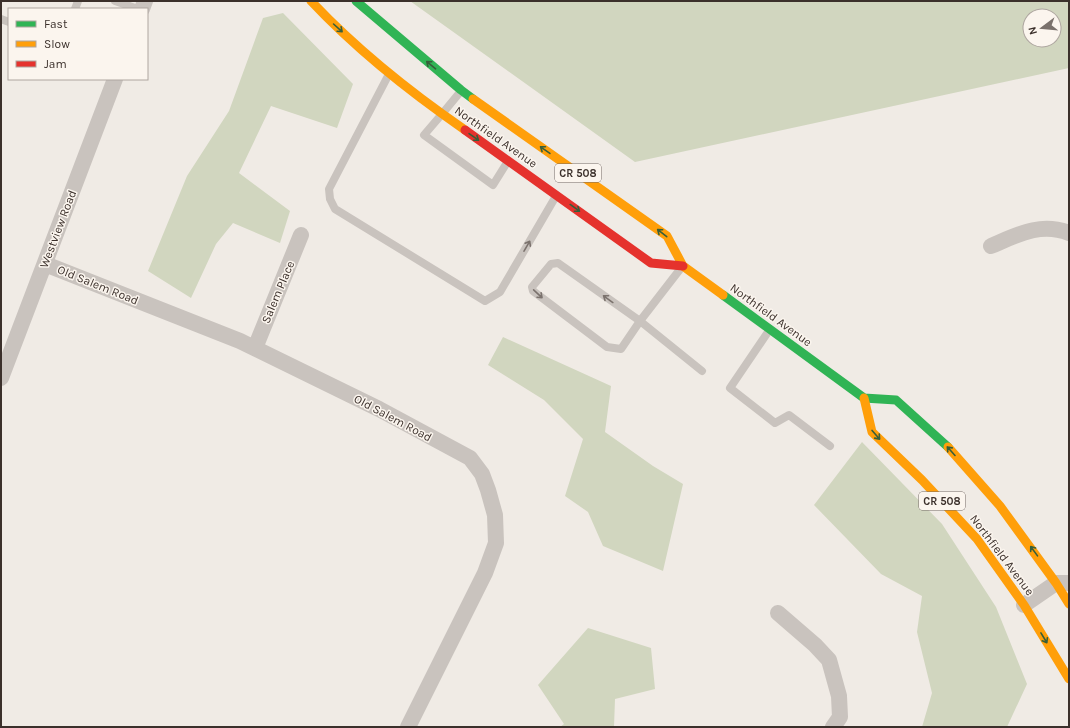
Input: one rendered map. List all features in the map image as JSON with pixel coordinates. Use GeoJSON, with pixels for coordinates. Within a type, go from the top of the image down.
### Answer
{"type":"FeatureCollection","features":[{"type":"Feature","properties":{"kind":"main road","name":"Northfield Avenue"},"geometry":{"type":"LineString","coordinates":[[310,1],[330,21],[389,73],[442,114],[651,263],[683,266]]}},
{"type":"Feature","properties":{"kind":"main road","name":"Northfield Avenue"},"geometry":{"type":"LineString","coordinates":[[356,1],[461,90],[667,236],[683,266],[864,398],[872,432],[922,480],[977,538],[1024,604],[1069,679]]}},
{"type":"Feature","properties":{"kind":"main road","name":"CR 508"},"geometry":{"type":"LineString","coordinates":[[864,398],[896,400],[947,446],[1000,506],[1063,583],[1069,604]]}},
{"type":"Feature","properties":{"kind":"street","name":"Westview Road"},"geometry":{"type":"LineString","coordinates":[[1,378],[115,80]]}},
{"type":"Feature","properties":{"kind":"street"},"geometry":{"type":"LineString","coordinates":[[991,246],[1026,232],[1039,229],[1046,228],[1062,230],[1069,233]]}},
{"type":"Feature","properties":{"kind":"street","name":"Salem Place"},"geometry":{"type":"LineString","coordinates":[[254,348],[302,235]]}},
{"type":"Feature","properties":{"kind":"street","name":"Old Salem Road"},"geometry":{"type":"LineString","coordinates":[[45,264],[240,341],[379,409],[470,458],[482,474],[486,484],[495,515],[496,543],[485,573],[408,727]]}},
{"type":"Feature","properties":{"kind":"street"},"geometry":{"type":"LineString","coordinates":[[1024,604],[1063,583]]}},
{"type":"Feature","properties":{"kind":"street"},"geometry":{"type":"LineString","coordinates":[[778,613],[815,645],[829,660],[839,696],[840,717],[833,727]]}},
{"type":"Feature","properties":{"kind":"lane"},"geometry":{"type":"LineString","coordinates":[[115,1],[135,8]]}},
{"type":"Feature","properties":{"kind":"lane"},"geometry":{"type":"LineString","coordinates":[[389,73],[329,189],[330,199],[335,210],[485,301],[500,292],[557,195]]}},
{"type":"Feature","properties":{"kind":"lane"},"geometry":{"type":"LineString","coordinates":[[461,90],[424,135],[493,185],[508,161]]}},
{"type":"Feature","properties":{"kind":"lane"},"geometry":{"type":"LineString","coordinates":[[683,266],[640,321],[621,349],[607,347],[533,291],[532,287],[551,264],[558,262],[640,321],[702,371]]}},
{"type":"Feature","properties":{"kind":"lane"},"geometry":{"type":"LineString","coordinates":[[770,328],[730,388],[775,423],[789,415],[830,446]]}},
{"type":"Feature","properties":{"kind":"green space"},"geometry":{"type":"Polygon","coordinates":[[[410,1],[1069,1],[1069,68],[635,162],[410,1]]]}},
{"type":"Feature","properties":{"kind":"green space"},"geometry":{"type":"Polygon","coordinates":[[[283,13],[353,84],[337,128],[271,106],[239,173],[290,211],[280,243],[233,223],[216,244],[191,298],[148,271],[187,176],[229,111],[263,18],[283,13]]]}},
{"type":"Feature","properties":{"kind":"green space"},"geometry":{"type":"Polygon","coordinates":[[[503,337],[611,386],[605,432],[653,466],[683,484],[663,571],[603,546],[588,512],[565,496],[583,439],[544,400],[488,365],[503,337]]]}},
{"type":"Feature","properties":{"kind":"green space"},"geometry":{"type":"Polygon","coordinates":[[[862,442],[942,524],[996,607],[1027,684],[1007,727],[922,727],[932,693],[917,632],[922,596],[881,574],[814,505],[862,442]]]}},
{"type":"Feature","properties":{"kind":"green space"},"geometry":{"type":"Polygon","coordinates":[[[588,628],[651,648],[655,689],[615,699],[614,727],[560,727],[564,724],[538,685],[588,628]]]}},
{"type":"Feature","properties":{"kind":"traffic: fast"},"geometry":{"type":"LineString","coordinates":[[356,1],[473,99]]}},
{"type":"Feature","properties":{"kind":"traffic: fast"},"geometry":{"type":"LineString","coordinates":[[723,295],[864,398],[896,400],[948,447]]}},
{"type":"Feature","properties":{"kind":"traffic: slow"},"geometry":{"type":"LineString","coordinates":[[311,1],[365,53],[385,70],[424,101],[465,130]]}},
{"type":"Feature","properties":{"kind":"traffic: slow"},"geometry":{"type":"LineString","coordinates":[[473,99],[667,236],[683,266],[723,295]]}},
{"type":"Feature","properties":{"kind":"traffic: slow"},"geometry":{"type":"LineString","coordinates":[[864,398],[872,432],[922,480],[977,539],[1024,605],[1069,679]]}},
{"type":"Feature","properties":{"kind":"traffic: slow"},"geometry":{"type":"LineString","coordinates":[[948,447],[1000,506],[1056,583],[1069,604]]}},
{"type":"Feature","properties":{"kind":"traffic: jam"},"geometry":{"type":"LineString","coordinates":[[465,130],[651,263],[683,266]]}}]}
